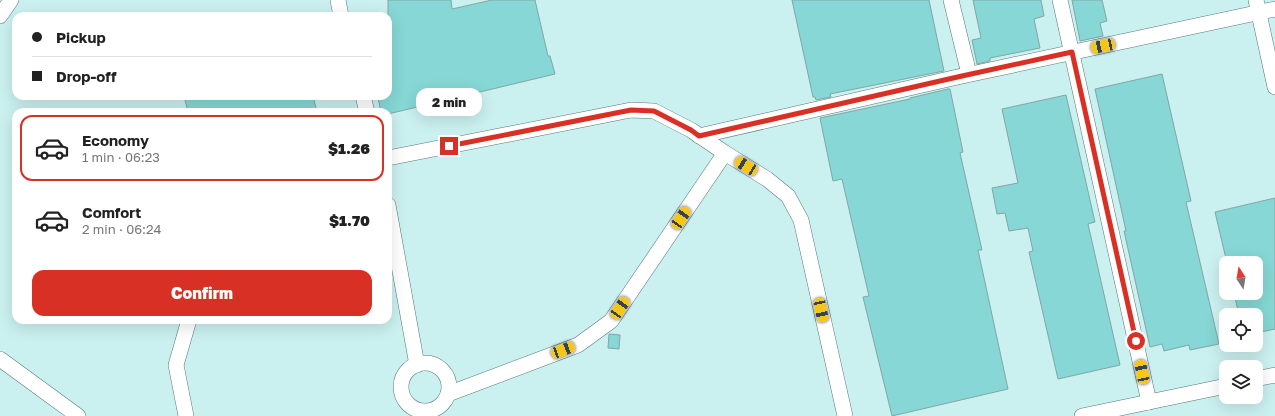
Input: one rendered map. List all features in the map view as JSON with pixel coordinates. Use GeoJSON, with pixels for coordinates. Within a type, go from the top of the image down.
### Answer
{"type":"FeatureCollection","features":[{"type":"Feature","properties":{"kind":"lane"},"geometry":{"type":"LineString","coordinates":[[0,16],[11,0]]}},
{"type":"Feature","properties":{"kind":"lane"},"geometry":{"type":"LineString","coordinates":[[338,0],[340,12]]}},
{"type":"Feature","properties":{"kind":"lane"},"geometry":{"type":"LineString","coordinates":[[951,0],[969,74]]}},
{"type":"Feature","properties":{"kind":"lane"},"geometry":{"type":"LineString","coordinates":[[1060,0],[1149,402]]}},
{"type":"Feature","properties":{"kind":"lane"},"geometry":{"type":"LineString","coordinates":[[699,136],[1072,52],[1257,6],[1275,9]]}},
{"type":"Feature","properties":{"kind":"lane"},"geometry":{"type":"LineString","coordinates":[[1257,6],[1275,86]]}},
{"type":"Feature","properties":{"kind":"lane"},"geometry":{"type":"LineString","coordinates":[[392,157],[631,110],[654,111],[691,130],[725,154],[767,178],[788,196],[801,220],[845,416]]}},
{"type":"Feature","properties":{"kind":"lane"},"geometry":{"type":"LineString","coordinates":[[448,394],[578,345],[611,320],[725,154]]}},
{"type":"Feature","properties":{"kind":"lane"},"geometry":{"type":"LineString","coordinates":[[392,227],[417,365]]}},
{"type":"Feature","properties":{"kind":"lane"},"geometry":{"type":"LineString","coordinates":[[186,416],[176,365],[188,324]]}},
{"type":"Feature","properties":{"kind":"lane"},"geometry":{"type":"LineString","coordinates":[[0,359],[78,416]]}},
{"type":"Feature","properties":{"kind":"lane"},"geometry":{"type":"LineString","coordinates":[[428,363],[438,367],[445,374],[449,383],[448,394],[444,402],[436,409],[434,413],[417,410],[408,405],[402,397],[400,387],[403,377],[409,369],[417,365],[428,363]]}},
{"type":"Feature","properties":{"kind":"lane"},"geometry":{"type":"LineString","coordinates":[[1263,378],[1275,375]]}},
{"type":"Feature","properties":{"kind":"lane"},"geometry":{"type":"LineString","coordinates":[[1082,416],[1219,387]]}},
{"type":"Feature","properties":{"kind":"building"},"geometry":{"type":"Polygon","coordinates":[[[388,0],[451,0],[452,9],[492,0],[535,0],[548,56],[550,56],[555,74],[392,113],[392,108],[380,108],[378,100],[392,100],[392,12],[388,12],[388,0]]]}},
{"type":"Feature","properties":{"kind":"building"},"geometry":{"type":"Polygon","coordinates":[[[792,0],[929,0],[944,71],[830,94],[831,97],[816,100],[815,97],[813,97],[792,0]]]}},
{"type":"Feature","properties":{"kind":"building"},"geometry":{"type":"Polygon","coordinates":[[[973,0],[1041,0],[1044,16],[1034,19],[1040,48],[990,58],[990,61],[977,64],[972,40],[981,38],[973,0]]]}},
{"type":"Feature","properties":{"kind":"building"},"geometry":{"type":"Polygon","coordinates":[[[1072,0],[1102,0],[1107,21],[1100,23],[1103,36],[1080,41],[1072,0]]]}},
{"type":"Feature","properties":{"kind":"building"},"geometry":{"type":"Polygon","coordinates":[[[1162,74],[1191,201],[1186,202],[1219,344],[1190,350],[1189,345],[1164,351],[1162,344],[1150,347],[1124,231],[1126,231],[1095,89],[1162,74]]]}},
{"type":"Feature","properties":{"kind":"building"},"geometry":{"type":"Polygon","coordinates":[[[950,89],[963,152],[960,153],[982,250],[978,250],[1008,389],[892,416],[863,297],[869,296],[842,179],[833,181],[820,118],[910,99],[950,89]]]}},
{"type":"Feature","properties":{"kind":"building"},"geometry":{"type":"Polygon","coordinates":[[[1066,95],[1095,222],[1088,224],[1120,365],[1058,379],[1029,252],[1033,251],[1028,228],[1009,231],[1005,213],[997,214],[992,188],[1018,183],[1002,109],[1066,95]]]}},
{"type":"Feature","properties":{"kind":"building"},"geometry":{"type":"Polygon","coordinates":[[[185,100],[314,100],[316,108],[187,108],[185,100]]]}},
{"type":"Feature","properties":{"kind":"building"},"geometry":{"type":"Polygon","coordinates":[[[1275,198],[1275,329],[1263,332],[1263,308],[1237,308],[1236,300],[1263,300],[1263,256],[1225,256],[1215,212],[1275,198]]]}},
{"type":"Feature","properties":{"kind":"building"},"geometry":{"type":"Polygon","coordinates":[[[609,334],[620,335],[619,349],[608,348],[609,334]]]}},
{"type":"Feature","properties":{"kind":"route"},"geometry":{"type":"LineString","coordinates":[[449,146],[631,110],[654,111],[691,130],[699,136],[1072,52],[1136,341]]}}]}
